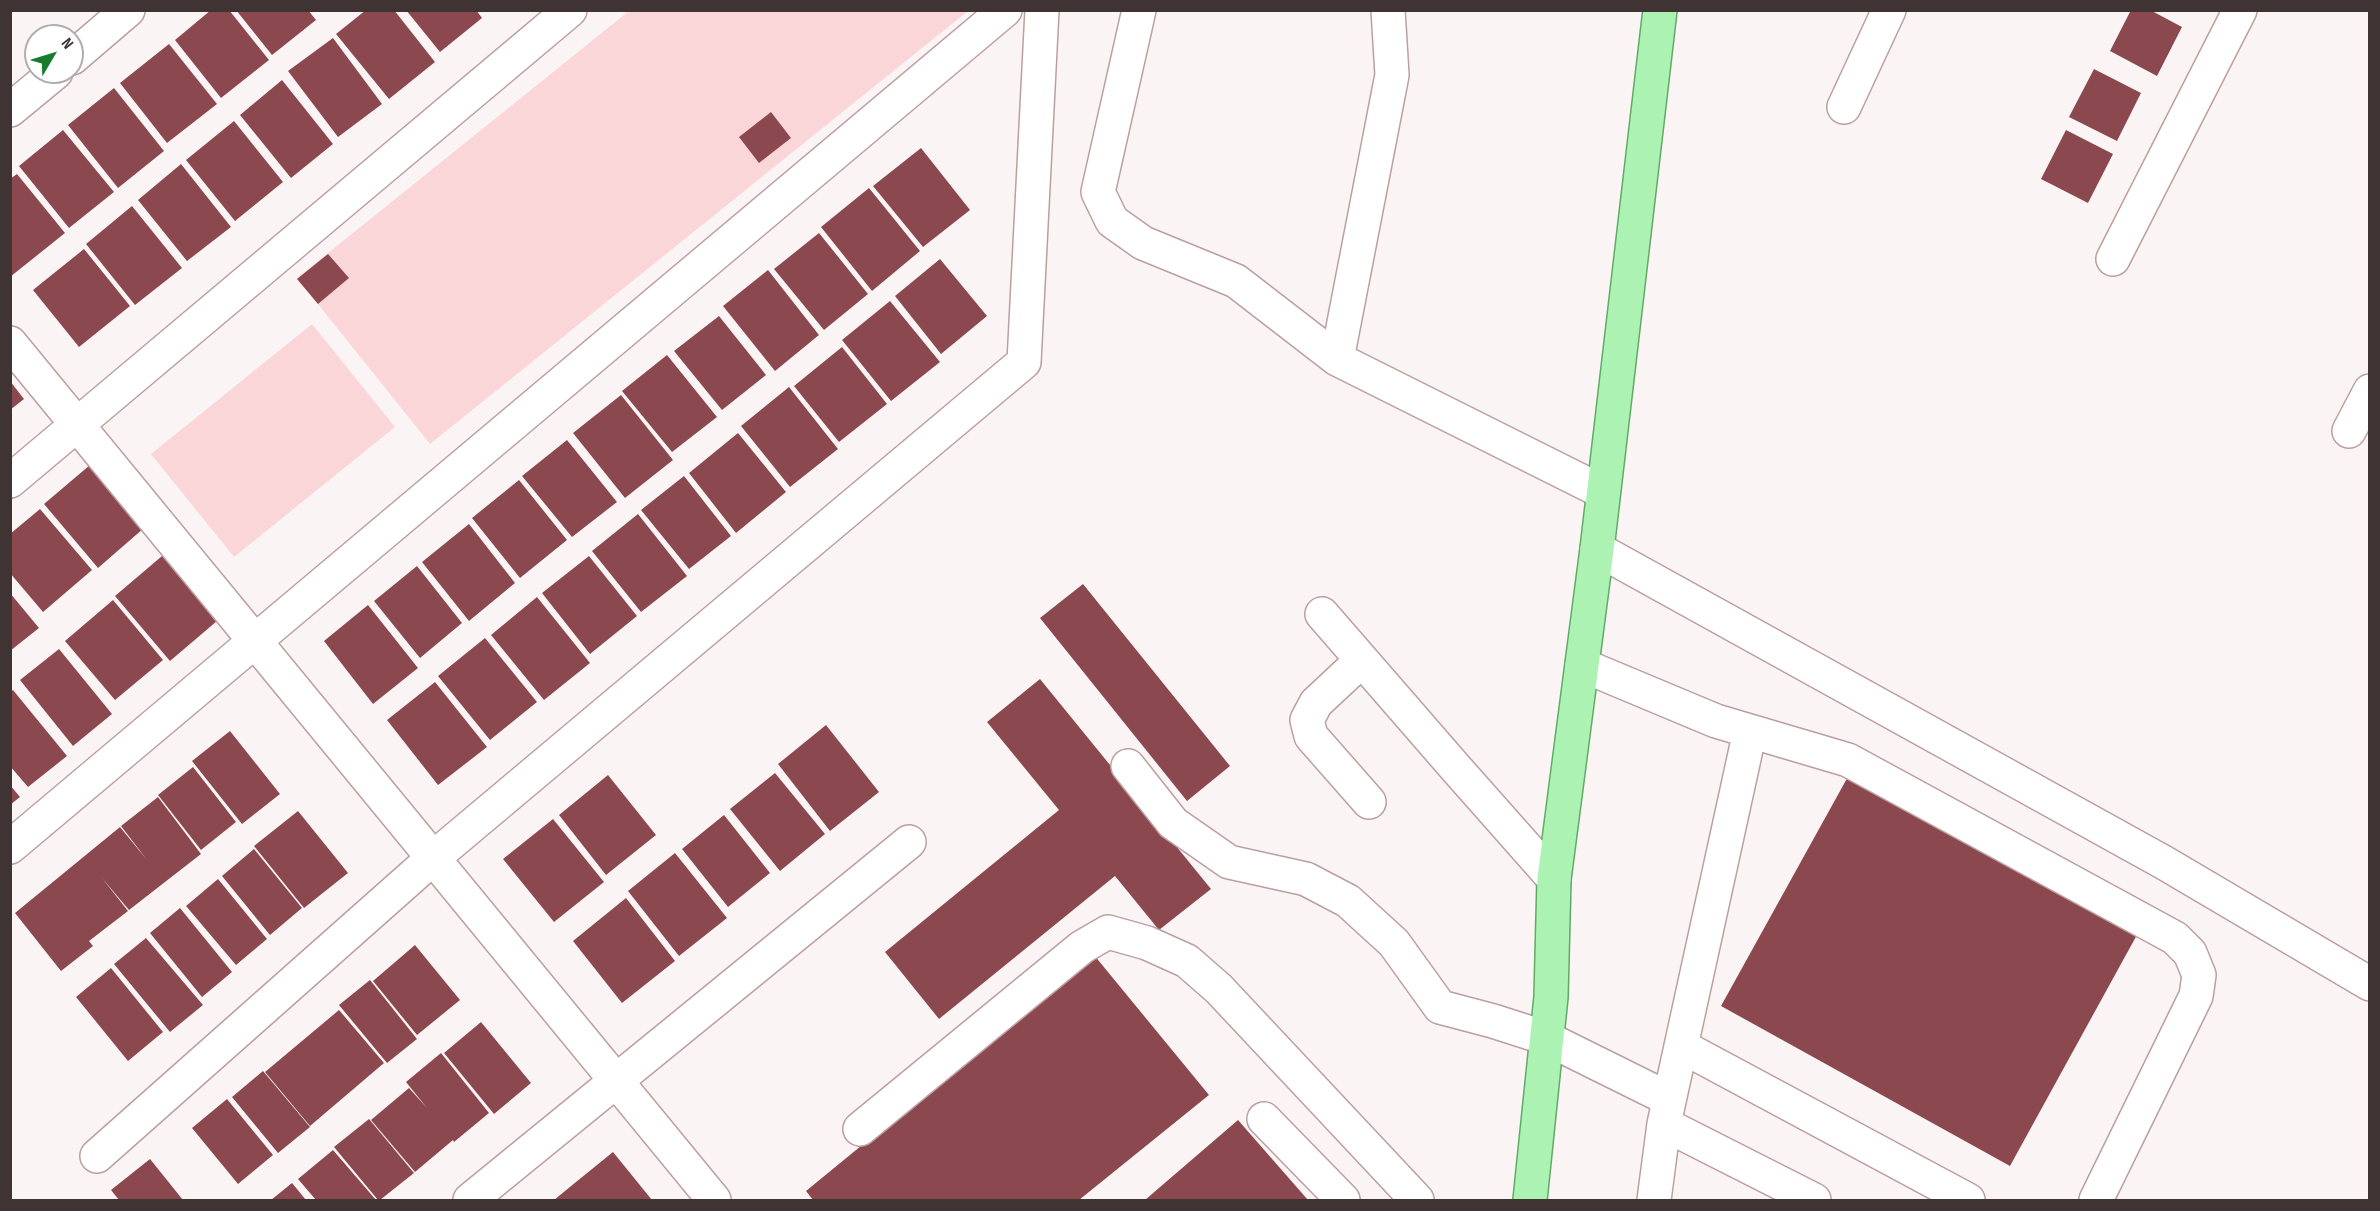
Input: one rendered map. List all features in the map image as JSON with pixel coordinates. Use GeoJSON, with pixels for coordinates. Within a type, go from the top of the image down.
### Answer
{"type":"FeatureCollection","features":[{"type":"Feature","properties":{"kind":"main road"},"geometry":{"type":"LineString","coordinates":[[1530,1200],[1551,997],[1554,879],[1604,492],[1660,10]]}},
{"type":"Feature","properties":{"kind":"street"},"geometry":{"type":"LineString","coordinates":[[84,48],[128,10]]}},
{"type":"Feature","properties":{"kind":"street"},"geometry":{"type":"LineString","coordinates":[[10,481],[570,10]]}},
{"type":"Feature","properties":{"kind":"street"},"geometry":{"type":"LineString","coordinates":[[10,847],[1005,10]]}},
{"type":"Feature","properties":{"kind":"street"},"geometry":{"type":"LineString","coordinates":[[97,1156],[432,859],[1024,362],[1042,10]]}},
{"type":"Feature","properties":{"kind":"street"},"geometry":{"type":"LineString","coordinates":[[1138,10],[1098,192],[1112,221],[1143,243],[1236,281],[1337,359],[1604,492]]}},
{"type":"Feature","properties":{"kind":"street"},"geometry":{"type":"LineString","coordinates":[[1337,359],[1392,75],[1388,10]]}},
{"type":"Feature","properties":{"kind":"street"},"geometry":{"type":"LineString","coordinates":[[1844,107],[1889,10]]}},
{"type":"Feature","properties":{"kind":"street"},"geometry":{"type":"LineString","coordinates":[[2113,259],[2241,10]]}},
{"type":"Feature","properties":{"kind":"street"},"geometry":{"type":"LineString","coordinates":[[10,110],[41,84]]}},
{"type":"Feature","properties":{"kind":"street"},"geometry":{"type":"LineString","coordinates":[[10,343],[714,1200]]}},
{"type":"Feature","properties":{"kind":"street"},"geometry":{"type":"LineString","coordinates":[[2349,431],[2370,391]]}},
{"type":"Feature","properties":{"kind":"street"},"geometry":{"type":"LineString","coordinates":[[1597,549],[2163,862],[2370,984]]}},
{"type":"Feature","properties":{"kind":"street"},"geometry":{"type":"LineString","coordinates":[[1322,614],[1554,879]]}},
{"type":"Feature","properties":{"kind":"street"},"geometry":{"type":"LineString","coordinates":[[1362,660],[1317,703],[1307,720],[1311,736],[1369,802]]}},
{"type":"Feature","properties":{"kind":"street"},"geometry":{"type":"LineString","coordinates":[[1582,665],[1716,721],[1848,760],[2175,938],[2190,953],[2199,975],[2196,996],[2096,1200]]}},
{"type":"Feature","properties":{"kind":"street"},"geometry":{"type":"LineString","coordinates":[[1654,1200],[1667,1112],[1750,731]]}},
{"type":"Feature","properties":{"kind":"street"},"geometry":{"type":"LineString","coordinates":[[1128,766],[1173,823],[1229,862],[1306,879],[1348,901],[1394,943],[1440,1007],[1546,1038],[1814,1200]]}},
{"type":"Feature","properties":{"kind":"street"},"geometry":{"type":"LineString","coordinates":[[470,1200],[909,842]]}},
{"type":"Feature","properties":{"kind":"street"},"geometry":{"type":"LineString","coordinates":[[860,1129],[1082,947],[1108,932],[1147,943],[1187,961],[1219,989],[1418,1200]]}},
{"type":"Feature","properties":{"kind":"street"},"geometry":{"type":"LineString","coordinates":[[1681,1046],[1968,1200]]}},
{"type":"Feature","properties":{"kind":"street"},"geometry":{"type":"LineString","coordinates":[[1264,1119],[1344,1200]]}},
{"type":"Feature","properties":{"kind":"shaded area"},"geometry":{"type":"Polygon","coordinates":[[[629,11],[968,11],[430,444],[297,278],[629,11]]]}},
{"type":"Feature","properties":{"kind":"shaded area"},"geometry":{"type":"Polygon","coordinates":[[[312,324],[395,427],[234,557],[151,454],[312,324]]]}},
{"type":"Feature","properties":{"kind":"building"},"geometry":{"type":"Polygon","coordinates":[[[211,10],[229,10],[269,60],[221,98],[175,40],[211,10]]]}},
{"type":"Feature","properties":{"kind":"building"},"geometry":{"type":"Polygon","coordinates":[[[236,10],[308,10],[316,20],[272,55],[236,10]]]}},
{"type":"Feature","properties":{"kind":"building"},"geometry":{"type":"Polygon","coordinates":[[[366,10],[394,10],[435,62],[389,99],[336,34],[366,10]]]}},
{"type":"Feature","properties":{"kind":"building"},"geometry":{"type":"Polygon","coordinates":[[[406,10],[476,10],[482,18],[440,52],[406,10]]]}},
{"type":"Feature","properties":{"kind":"building"},"geometry":{"type":"Polygon","coordinates":[[[2131,10],[2150,10],[2182,27],[2157,76],[2110,51],[2131,10]]]}},
{"type":"Feature","properties":{"kind":"building"},"geometry":{"type":"Polygon","coordinates":[[[333,38],[382,104],[338,137],[288,71],[333,38]]]}},
{"type":"Feature","properties":{"kind":"building"},"geometry":{"type":"Polygon","coordinates":[[[169,44],[217,104],[167,143],[120,83],[169,44]]]}},
{"type":"Feature","properties":{"kind":"building"},"geometry":{"type":"Polygon","coordinates":[[[2094,69],[2141,93],[2117,141],[2069,117],[2094,69]]]}},
{"type":"Feature","properties":{"kind":"building"},"geometry":{"type":"Polygon","coordinates":[[[282,80],[333,144],[291,178],[240,115],[282,80]]]}},
{"type":"Feature","properties":{"kind":"building"},"geometry":{"type":"Polygon","coordinates":[[[114,88],[164,151],[118,188],[68,125],[114,88]]]}},
{"type":"Feature","properties":{"kind":"building"},"geometry":{"type":"Polygon","coordinates":[[[771,112],[791,138],[759,163],[739,137],[771,112]]]}},
{"type":"Feature","properties":{"kind":"building"},"geometry":{"type":"Polygon","coordinates":[[[234,121],[283,182],[235,221],[186,160],[234,121]]]}},
{"type":"Feature","properties":{"kind":"building"},"geometry":{"type":"Polygon","coordinates":[[[63,130],[114,192],[69,228],[19,166],[63,130]]]}},
{"type":"Feature","properties":{"kind":"building"},"geometry":{"type":"Polygon","coordinates":[[[2066,130],[2113,154],[2088,203],[2041,179],[2066,130]]]}},
{"type":"Feature","properties":{"kind":"building"},"geometry":{"type":"Polygon","coordinates":[[[921,148],[970,210],[923,247],[873,186],[921,148]]]}},
{"type":"Feature","properties":{"kind":"building"},"geometry":{"type":"Polygon","coordinates":[[[181,164],[231,227],[187,261],[138,200],[181,164]]]}},
{"type":"Feature","properties":{"kind":"building"},"geometry":{"type":"Polygon","coordinates":[[[17,174],[65,233],[10,277],[10,179],[17,174]]]}},
{"type":"Feature","properties":{"kind":"building"},"geometry":{"type":"Polygon","coordinates":[[[869,188],[920,251],[872,291],[821,227],[869,188]]]}},
{"type":"Feature","properties":{"kind":"building"},"geometry":{"type":"Polygon","coordinates":[[[132,206],[182,268],[135,305],[86,244],[132,206]]]}},
{"type":"Feature","properties":{"kind":"building"},"geometry":{"type":"Polygon","coordinates":[[[819,233],[868,294],[824,330],[774,269],[819,233]]]}},
{"type":"Feature","properties":{"kind":"building"},"geometry":{"type":"Polygon","coordinates":[[[84,249],[130,306],[79,347],[33,290],[84,249]]]}},
{"type":"Feature","properties":{"kind":"building"},"geometry":{"type":"Polygon","coordinates":[[[328,254],[349,278],[318,304],[297,279],[328,254]]]}},
{"type":"Feature","properties":{"kind":"building"},"geometry":{"type":"Polygon","coordinates":[[[940,259],[987,316],[941,354],[895,296],[940,259]]]}},
{"type":"Feature","properties":{"kind":"building"},"geometry":{"type":"Polygon","coordinates":[[[768,270],[819,335],[775,371],[723,306],[768,270]]]}},
{"type":"Feature","properties":{"kind":"building"},"geometry":{"type":"Polygon","coordinates":[[[890,301],[940,362],[891,401],[842,340],[890,301]]]}},
{"type":"Feature","properties":{"kind":"building"},"geometry":{"type":"Polygon","coordinates":[[[719,316],[766,375],[722,410],[674,351],[719,316]]]}},
{"type":"Feature","properties":{"kind":"building"},"geometry":{"type":"Polygon","coordinates":[[[842,347],[887,404],[839,442],[794,386],[842,347]]]}},
{"type":"Feature","properties":{"kind":"building"},"geometry":{"type":"Polygon","coordinates":[[[667,355],[717,417],[672,452],[622,391],[667,355]]]}},
{"type":"Feature","properties":{"kind":"building"},"geometry":{"type":"Polygon","coordinates":[[[10,381],[24,399],[10,410],[10,381]]]}},
{"type":"Feature","properties":{"kind":"building"},"geometry":{"type":"Polygon","coordinates":[[[789,387],[838,449],[790,487],[741,426],[789,387]]]}},
{"type":"Feature","properties":{"kind":"building"},"geometry":{"type":"Polygon","coordinates":[[[621,395],[673,460],[625,498],[573,433],[621,395]]]}},
{"type":"Feature","properties":{"kind":"building"},"geometry":{"type":"Polygon","coordinates":[[[738,433],[786,492],[736,533],[689,473],[738,433]]]}},
{"type":"Feature","properties":{"kind":"building"},"geometry":{"type":"Polygon","coordinates":[[[567,440],[617,502],[572,537],[522,476],[567,440]]]}},
{"type":"Feature","properties":{"kind":"building"},"geometry":{"type":"Polygon","coordinates":[[[90,465],[144,528],[98,568],[44,504],[90,465]]]}},
{"type":"Feature","properties":{"kind":"building"},"geometry":{"type":"Polygon","coordinates":[[[684,476],[731,536],[689,569],[641,510],[684,476]]]}},
{"type":"Feature","properties":{"kind":"building"},"geometry":{"type":"Polygon","coordinates":[[[519,480],[567,540],[520,578],[472,518],[519,480]]]}},
{"type":"Feature","properties":{"kind":"building"},"geometry":{"type":"Polygon","coordinates":[[[40,509],[92,570],[43,612],[10,573],[10,534],[40,509]]]}},
{"type":"Feature","properties":{"kind":"building"},"geometry":{"type":"Polygon","coordinates":[[[638,514],[687,576],[641,612],[592,551],[638,514]]]}},
{"type":"Feature","properties":{"kind":"building"},"geometry":{"type":"Polygon","coordinates":[[[469,524],[515,583],[469,621],[422,562],[469,524]]]}},
{"type":"Feature","properties":{"kind":"building"},"geometry":{"type":"Polygon","coordinates":[[[162,556],[217,621],[170,661],[115,596],[162,556]]]}},
{"type":"Feature","properties":{"kind":"building"},"geometry":{"type":"Polygon","coordinates":[[[589,556],[637,616],[590,654],[542,593],[589,556]]]}},
{"type":"Feature","properties":{"kind":"building"},"geometry":{"type":"Polygon","coordinates":[[[417,566],[462,623],[420,658],[374,601],[417,566]]]}},
{"type":"Feature","properties":{"kind":"building"},"geometry":{"type":"Polygon","coordinates":[[[1083,584],[1230,766],[1187,801],[1040,618],[1083,584]]]}},
{"type":"Feature","properties":{"kind":"building"},"geometry":{"type":"Polygon","coordinates":[[[10,593],[39,628],[10,651],[10,593]]]}},
{"type":"Feature","properties":{"kind":"building"},"geometry":{"type":"Polygon","coordinates":[[[537,597],[590,663],[544,700],[491,635],[537,597]]]}},
{"type":"Feature","properties":{"kind":"building"},"geometry":{"type":"Polygon","coordinates":[[[113,600],[163,660],[115,700],[65,641],[113,600]]]}},
{"type":"Feature","properties":{"kind":"building"},"geometry":{"type":"Polygon","coordinates":[[[368,605],[418,668],[373,704],[324,641],[368,605]]]}},
{"type":"Feature","properties":{"kind":"building"},"geometry":{"type":"Polygon","coordinates":[[[485,638],[537,702],[490,740],[438,676],[485,638]]]}},
{"type":"Feature","properties":{"kind":"building"},"geometry":{"type":"Polygon","coordinates":[[[59,649],[112,714],[73,746],[20,680],[59,649]]]}},
{"type":"Feature","properties":{"kind":"building"},"geometry":{"type":"Polygon","coordinates":[[[1040,679],[1211,889],[1159,930],[1115,876],[939,1019],[885,952],[1059,810],[987,722],[1040,679]]]}},
{"type":"Feature","properties":{"kind":"building"},"geometry":{"type":"Polygon","coordinates":[[[435,682],[487,747],[438,785],[387,720],[435,682]]]}},
{"type":"Feature","properties":{"kind":"building"},"geometry":{"type":"Polygon","coordinates":[[[13,690],[67,756],[28,787],[10,766],[10,692],[13,690]]]}},
{"type":"Feature","properties":{"kind":"building"},"geometry":{"type":"Polygon","coordinates":[[[826,725],[879,792],[830,831],[778,764],[826,725]]]}},
{"type":"Feature","properties":{"kind":"building"},"geometry":{"type":"Polygon","coordinates":[[[230,731],[280,794],[242,824],[192,761],[230,731]]]}},
{"type":"Feature","properties":{"kind":"building"},"geometry":{"type":"Polygon","coordinates":[[[193,767],[236,822],[201,850],[158,795],[193,767]]]}},
{"type":"Feature","properties":{"kind":"building"},"geometry":{"type":"Polygon","coordinates":[[[775,773],[825,834],[780,871],[730,809],[775,773]]]}},
{"type":"Feature","properties":{"kind":"building"},"geometry":{"type":"Polygon","coordinates":[[[1850,773],[2138,933],[2010,1166],[1721,1006],[1850,773]]]}},
{"type":"Feature","properties":{"kind":"building"},"geometry":{"type":"Polygon","coordinates":[[[608,775],[656,835],[606,875],[559,815],[608,775]]]}},
{"type":"Feature","properties":{"kind":"building"},"geometry":{"type":"Polygon","coordinates":[[[10,785],[20,797],[10,805],[10,785]]]}},
{"type":"Feature","properties":{"kind":"building"},"geometry":{"type":"Polygon","coordinates":[[[158,797],[201,854],[129,910],[102,878],[128,911],[89,941],[93,946],[61,971],[15,913],[120,827],[147,860],[121,826],[158,797]]]}},
{"type":"Feature","properties":{"kind":"building"},"geometry":{"type":"Polygon","coordinates":[[[298,811],[348,873],[304,908],[254,846],[298,811]]]}},
{"type":"Feature","properties":{"kind":"building"},"geometry":{"type":"Polygon","coordinates":[[[724,815],[770,873],[728,907],[682,849],[724,815]]]}},
{"type":"Feature","properties":{"kind":"building"},"geometry":{"type":"Polygon","coordinates":[[[553,819],[604,882],[554,922],[503,859],[553,819]]]}},
{"type":"Feature","properties":{"kind":"building"},"geometry":{"type":"Polygon","coordinates":[[[254,849],[302,908],[270,935],[222,876],[254,849]]]}},
{"type":"Feature","properties":{"kind":"building"},"geometry":{"type":"Polygon","coordinates":[[[675,853],[727,918],[679,956],[628,891],[675,853]]]}},
{"type":"Feature","properties":{"kind":"building"},"geometry":{"type":"Polygon","coordinates":[[[218,879],[267,939],[236,965],[186,906],[218,879]]]}},
{"type":"Feature","properties":{"kind":"building"},"geometry":{"type":"Polygon","coordinates":[[[626,898],[675,961],[622,1003],[573,941],[626,898]]]}},
{"type":"Feature","properties":{"kind":"building"},"geometry":{"type":"Polygon","coordinates":[[[180,908],[232,972],[202,997],[150,933],[180,908]]]}},
{"type":"Feature","properties":{"kind":"building"},"geometry":{"type":"Polygon","coordinates":[[[146,938],[203,1005],[170,1032],[114,964],[146,938]]]}},
{"type":"Feature","properties":{"kind":"building"},"geometry":{"type":"Polygon","coordinates":[[[415,945],[460,1000],[417,1035],[373,981],[415,945]]]}},
{"type":"Feature","properties":{"kind":"building"},"geometry":{"type":"Polygon","coordinates":[[[1094,955],[1209,1095],[1079,1200],[813,1200],[806,1191],[1094,955]]]}},
{"type":"Feature","properties":{"kind":"building"},"geometry":{"type":"Polygon","coordinates":[[[111,968],[163,1032],[128,1061],[76,997],[111,968]]]}},
{"type":"Feature","properties":{"kind":"building"},"geometry":{"type":"Polygon","coordinates":[[[370,980],[417,1039],[387,1063],[339,1005],[370,980]]]}},
{"type":"Feature","properties":{"kind":"building"},"geometry":{"type":"Polygon","coordinates":[[[339,1010],[384,1063],[310,1126],[265,1072],[339,1010]]]}},
{"type":"Feature","properties":{"kind":"building"},"geometry":{"type":"Polygon","coordinates":[[[481,1022],[531,1083],[494,1114],[444,1053],[481,1022]]]}},
{"type":"Feature","properties":{"kind":"building"},"geometry":{"type":"Polygon","coordinates":[[[441,1053],[489,1113],[415,1172],[371,1120],[409,1088],[427,1108],[406,1082],[441,1053]]]}},
{"type":"Feature","properties":{"kind":"building"},"geometry":{"type":"Polygon","coordinates":[[[263,1071],[310,1127],[278,1153],[232,1097],[263,1071]]]}},
{"type":"Feature","properties":{"kind":"building"},"geometry":{"type":"Polygon","coordinates":[[[227,1099],[273,1155],[238,1184],[192,1128],[227,1099]]]}},
{"type":"Feature","properties":{"kind":"building"},"geometry":{"type":"Polygon","coordinates":[[[369,1119],[414,1173],[380,1200],[334,1147],[369,1119]]]}},
{"type":"Feature","properties":{"kind":"building"},"geometry":{"type":"Polygon","coordinates":[[[1238,1120],[1308,1200],[1145,1200],[1238,1120]]]}},
{"type":"Feature","properties":{"kind":"building"},"geometry":{"type":"Polygon","coordinates":[[[333,1150],[376,1200],[316,1200],[298,1179],[333,1150]]]}},
{"type":"Feature","properties":{"kind":"building"},"geometry":{"type":"Polygon","coordinates":[[[613,1152],[652,1200],[554,1200],[576,1182],[613,1152]]]}},
{"type":"Feature","properties":{"kind":"building"},"geometry":{"type":"Polygon","coordinates":[[[150,1159],[183,1200],[119,1200],[111,1190],[150,1159]]]}},
{"type":"Feature","properties":{"kind":"building"},"geometry":{"type":"Polygon","coordinates":[[[292,1183],[306,1200],[271,1200],[292,1183]]]}}]}
